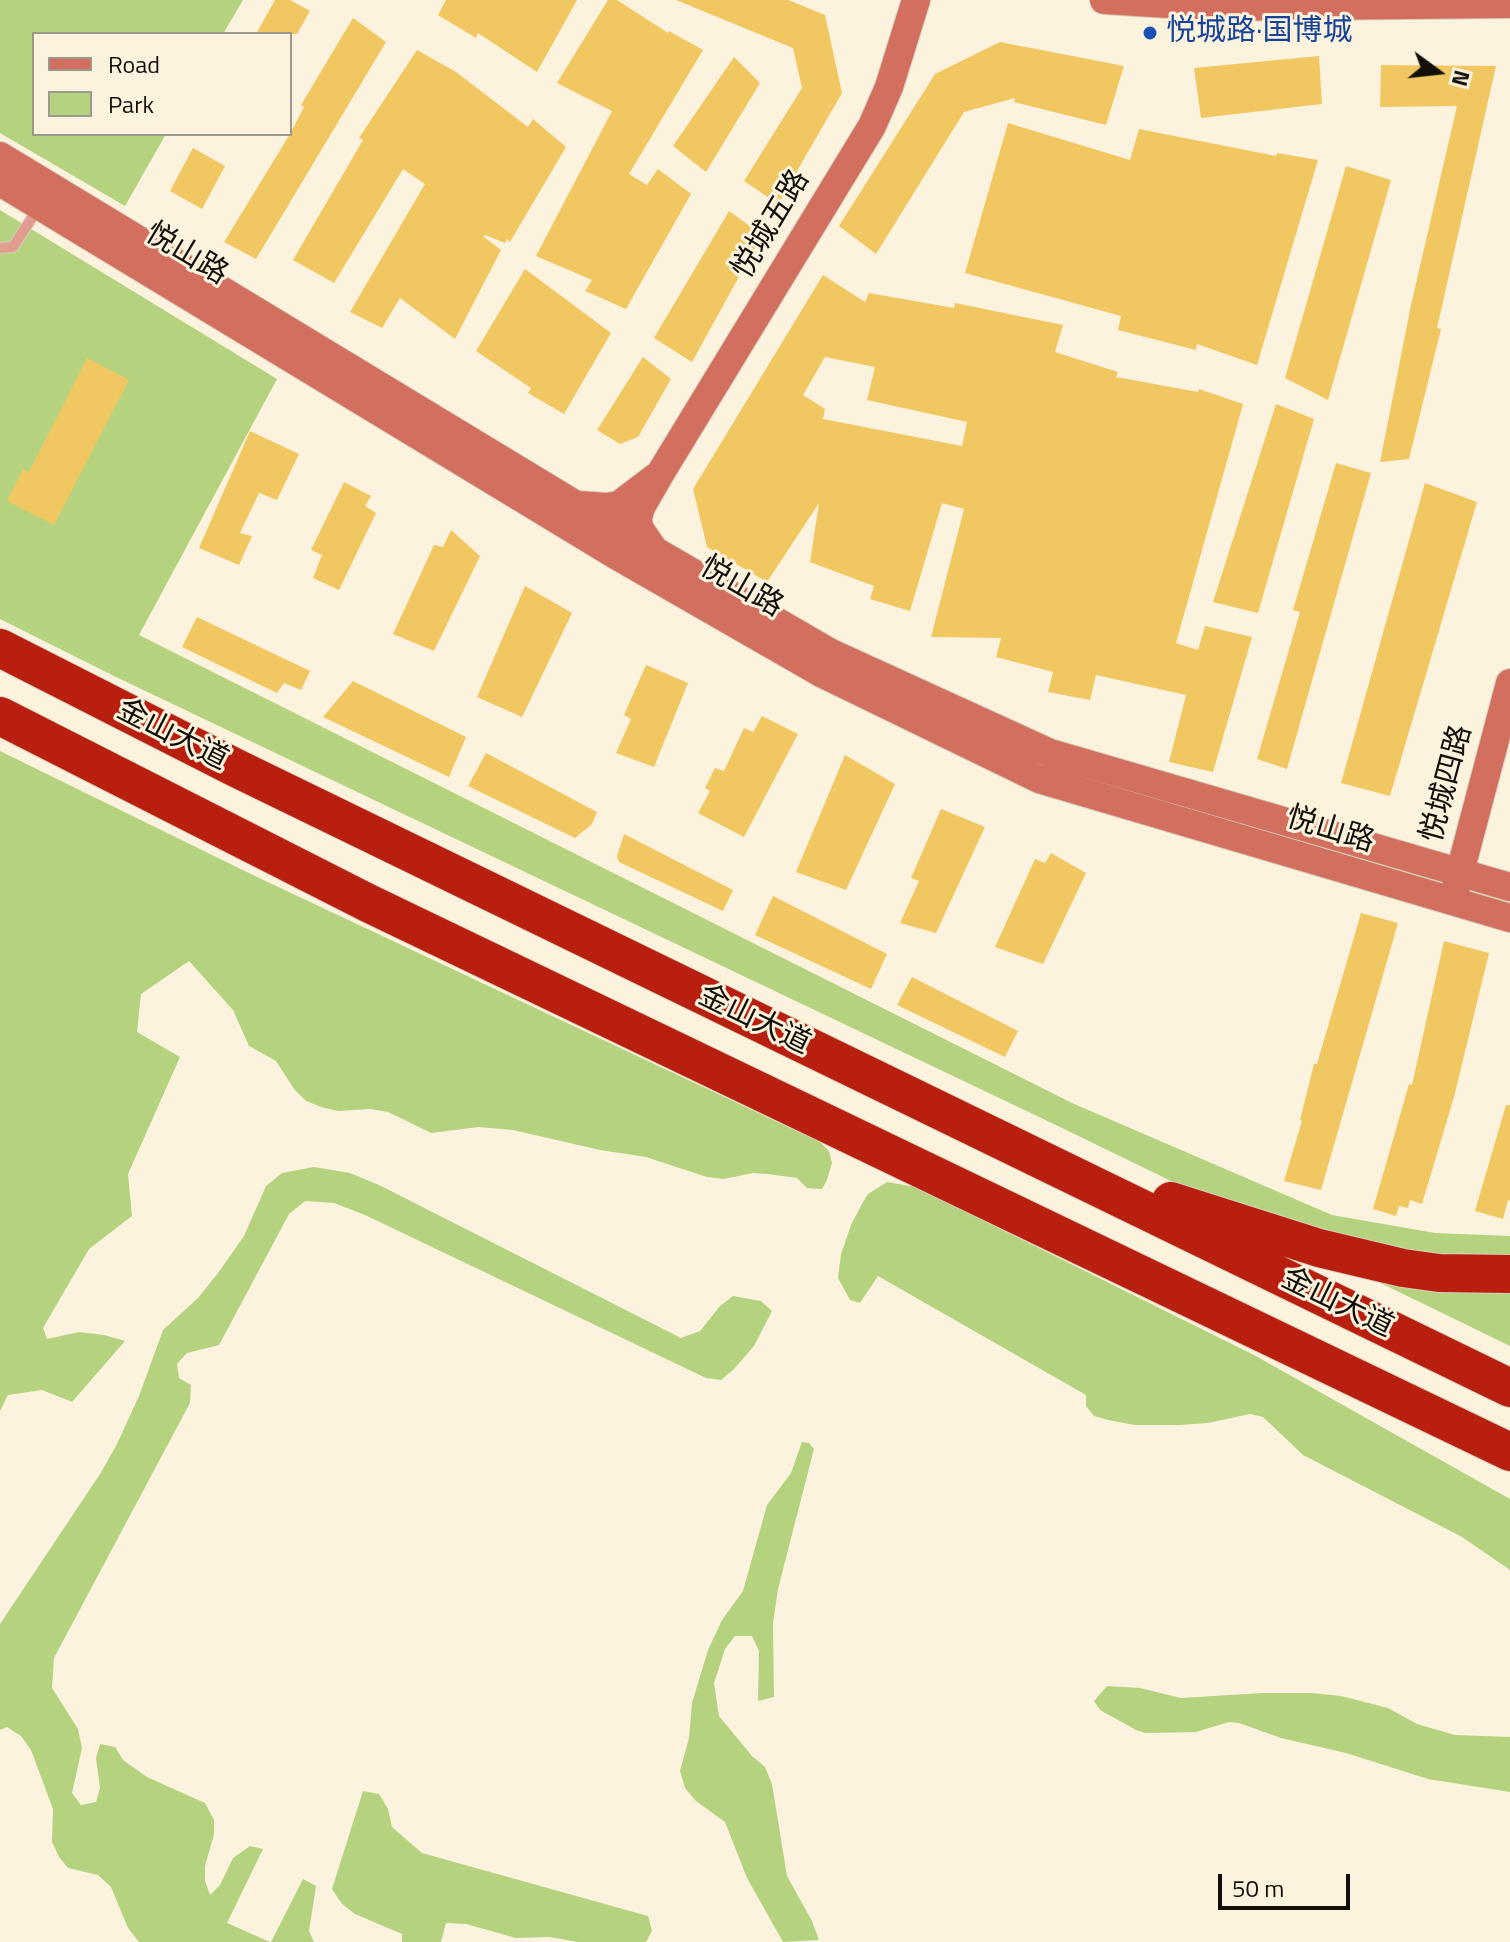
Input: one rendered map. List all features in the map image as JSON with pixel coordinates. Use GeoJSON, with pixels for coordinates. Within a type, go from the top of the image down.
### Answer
{"type":"FeatureCollection","features":[{"type":"Feature","properties":{"kind":"highway","name":"金山大道"},"geometry":{"type":"LineString","coordinates":[[0,648],[264,782],[1510,1388]]}},
{"type":"Feature","properties":{"kind":"highway","name":"金山大道"},"geometry":{"type":"LineString","coordinates":[[0,716],[368,903],[1510,1452]]}},
{"type":"Feature","properties":{"kind":"highway"},"geometry":{"type":"LineString","coordinates":[[1052,1164],[1345,1255],[1439,1273],[1510,1274]]}},
{"type":"Feature","properties":{"kind":"highway"},"geometry":{"type":"LineString","coordinates":[[1307,1355],[1510,1476]]}},
{"type":"Feature","properties":{"kind":"main road","name":"悦城五路"},"geometry":{"type":"LineString","coordinates":[[657,553],[645,539],[638,518],[641,507],[872,126],[889,87],[916,0]]}},
{"type":"Feature","properties":{"kind":"main road"},"geometry":{"type":"LineString","coordinates":[[1104,0],[1215,7],[1510,4]]}},
{"type":"Feature","properties":{"kind":"main road","name":"悦山路"},"geometry":{"type":"LineString","coordinates":[[0,156],[576,505],[831,653],[1050,753],[1510,887]]}},
{"type":"Feature","properties":{"kind":"main road","name":"悦山路"},"geometry":{"type":"LineString","coordinates":[[0,182],[614,554],[823,674],[1039,779],[1510,918]]}},
{"type":"Feature","properties":{"kind":"main road"},"geometry":{"type":"LineString","coordinates":[[576,505],[619,505],[660,474]]}},
{"type":"Feature","properties":{"kind":"main road","name":"悦城四路"},"geometry":{"type":"LineString","coordinates":[[1452,902],[1510,683]]}},
{"type":"Feature","properties":{"kind":"lane"},"geometry":{"type":"LineString","coordinates":[[0,248],[13,247],[40,206]]}},
{"type":"Feature","properties":{"kind":"green space"},"geometry":{"type":"Polygon","coordinates":[[[0,0],[243,0],[224,32],[32,32],[32,136],[165,136],[125,206],[0,133],[0,0]]]}},
{"type":"Feature","properties":{"kind":"green space"},"geometry":{"type":"Polygon","coordinates":[[[0,210],[277,379],[139,635],[1072,1103],[1332,1215],[1435,1233],[1510,1236],[1510,1346],[0,619],[0,210]]]}},
{"type":"Feature","properties":{"kind":"green space"},"geometry":{"type":"Polygon","coordinates":[[[0,751],[257,877],[820,1142],[829,1151],[832,1163],[827,1180],[822,1189],[807,1188],[797,1178],[767,1174],[753,1173],[724,1179],[707,1177],[646,1157],[513,1130],[479,1127],[431,1133],[388,1112],[370,1109],[338,1111],[321,1107],[306,1101],[294,1089],[276,1061],[249,1046],[233,1010],[189,961],[141,994],[137,1032],[180,1057],[128,1174],[132,1216],[89,1249],[43,1328],[47,1339],[79,1332],[125,1341],[72,1402],[42,1390],[8,1395],[0,1411],[0,751]]]}},
{"type":"Feature","properties":{"kind":"green space"},"geometry":{"type":"Polygon","coordinates":[[[314,1167],[350,1173],[379,1185],[681,1338],[700,1331],[720,1306],[733,1296],[761,1301],[772,1311],[754,1346],[734,1369],[721,1380],[706,1378],[365,1215],[334,1203],[305,1201],[289,1214],[219,1345],[187,1353],[177,1364],[179,1378],[191,1385],[190,1403],[54,1658],[52,1688],[78,1729],[82,1748],[72,1793],[81,1805],[96,1802],[100,1788],[96,1758],[100,1744],[115,1747],[123,1760],[147,1777],[205,1803],[214,1820],[214,1834],[205,1866],[205,1881],[210,1895],[220,1885],[233,1858],[250,1846],[263,1849],[227,1923],[270,1942],[139,1942],[128,1928],[111,1887],[98,1875],[68,1868],[59,1857],[52,1842],[53,1809],[31,1750],[21,1736],[7,1727],[0,1730],[0,1624],[116,1446],[139,1396],[163,1330],[198,1298],[218,1273],[244,1236],[266,1186],[282,1173],[314,1167]]]}},
{"type":"Feature","properties":{"kind":"green space"},"geometry":{"type":"Polygon","coordinates":[[[887,1182],[916,1187],[1254,1355],[1510,1499],[1510,1570],[1462,1537],[1303,1455],[1263,1417],[1250,1414],[1180,1425],[1135,1425],[1108,1420],[1094,1416],[1086,1406],[1086,1395],[878,1276],[860,1303],[850,1300],[838,1278],[841,1254],[851,1225],[868,1194],[887,1182]]]}},
{"type":"Feature","properties":{"kind":"green space"},"geometry":{"type":"Polygon","coordinates":[[[802,1442],[809,1443],[814,1449],[778,1589],[773,1623],[774,1697],[758,1701],[759,1651],[752,1636],[735,1636],[725,1649],[714,1683],[719,1716],[765,1767],[772,1784],[787,1876],[819,1940],[783,1942],[747,1878],[725,1822],[696,1801],[685,1788],[680,1771],[689,1738],[692,1703],[708,1650],[722,1620],[743,1591],[767,1505],[791,1473],[802,1442]]]}},
{"type":"Feature","properties":{"kind":"green space"},"geometry":{"type":"Polygon","coordinates":[[[1107,1686],[1140,1688],[1181,1698],[1262,1693],[1341,1696],[1388,1708],[1417,1724],[1455,1735],[1510,1737],[1510,1792],[1428,1779],[1346,1753],[1281,1738],[1239,1723],[1229,1722],[1196,1732],[1145,1733],[1100,1710],[1094,1701],[1107,1686]]]}},
{"type":"Feature","properties":{"kind":"green space"},"geometry":{"type":"Polygon","coordinates":[[[363,1791],[379,1794],[388,1809],[392,1827],[422,1853],[648,1916],[652,1931],[646,1942],[578,1942],[549,1937],[516,1938],[466,1924],[446,1923],[441,1942],[402,1942],[402,1934],[355,1914],[342,1904],[332,1889],[363,1791]]]}},
{"type":"Feature","properties":{"kind":"green space"},"geometry":{"type":"Polygon","coordinates":[[[303,1879],[316,1886],[309,1931],[314,1942],[271,1942],[303,1879]]]}},
{"type":"Feature","properties":{"kind":"building"},"geometry":{"type":"Polygon","coordinates":[[[275,0],[290,0],[310,11],[297,34],[257,32],[275,0]]]}},
{"type":"Feature","properties":{"kind":"building"},"geometry":{"type":"Polygon","coordinates":[[[446,0],[577,0],[537,72],[478,33],[476,38],[438,15],[446,0]]]}},
{"type":"Feature","properties":{"kind":"building"},"geometry":{"type":"Polygon","coordinates":[[[608,0],[617,0],[668,33],[703,50],[629,174],[647,185],[658,169],[691,194],[626,309],[585,291],[592,280],[536,256],[612,111],[557,83],[608,0]]]}},
{"type":"Feature","properties":{"kind":"building"},"geometry":{"type":"Polygon","coordinates":[[[676,0],[788,0],[825,15],[842,93],[778,204],[744,181],[802,88],[793,48],[676,0]]]}},
{"type":"Feature","properties":{"kind":"building"},"geometry":{"type":"Polygon","coordinates":[[[353,18],[386,42],[256,259],[224,242],[289,136],[292,136],[304,107],[301,105],[353,18]]]}},
{"type":"Feature","properties":{"kind":"building"},"geometry":{"type":"Polygon","coordinates":[[[1000,42],[1124,66],[1106,125],[1014,102],[1015,98],[964,112],[876,254],[839,226],[935,74],[1000,42]]]}},
{"type":"Feature","properties":{"kind":"building"},"geometry":{"type":"Polygon","coordinates":[[[417,50],[456,72],[528,127],[533,119],[566,147],[510,242],[485,235],[501,250],[455,339],[400,298],[382,328],[350,312],[425,184],[403,169],[334,283],[293,260],[363,140],[359,138],[417,50]]]}},
{"type":"Feature","properties":{"kind":"building"},"geometry":{"type":"Polygon","coordinates":[[[1319,56],[1322,104],[1201,118],[1194,68],[1319,56]]]}},
{"type":"Feature","properties":{"kind":"building"},"geometry":{"type":"Polygon","coordinates":[[[734,57],[760,83],[706,172],[673,146],[734,57]]]}},
{"type":"Feature","properties":{"kind":"building"},"geometry":{"type":"Polygon","coordinates":[[[1381,65],[1496,66],[1437,328],[1441,329],[1409,459],[1380,462],[1411,305],[1457,106],[1380,107],[1381,65]]]}},
{"type":"Feature","properties":{"kind":"building"},"geometry":{"type":"Polygon","coordinates":[[[1008,123],[1130,160],[1139,129],[1276,156],[1277,153],[1318,160],[1257,365],[1197,344],[1196,350],[1118,330],[1121,316],[965,273],[1008,123]]]}},
{"type":"Feature","properties":{"kind":"building"},"geometry":{"type":"Polygon","coordinates":[[[193,148],[225,166],[202,209],[170,191],[193,148]]]}},
{"type":"Feature","properties":{"kind":"building"},"geometry":{"type":"Polygon","coordinates":[[[1346,166],[1391,180],[1328,400],[1285,378],[1346,166]]]}},
{"type":"Feature","properties":{"kind":"building"},"geometry":{"type":"Polygon","coordinates":[[[729,211],[762,235],[692,362],[654,338],[729,211]]]}},
{"type":"Feature","properties":{"kind":"building"},"geometry":{"type":"Polygon","coordinates":[[[525,269],[611,333],[564,414],[528,393],[531,388],[476,351],[525,269]]]}},
{"type":"Feature","properties":{"kind":"building"},"geometry":{"type":"Polygon","coordinates":[[[823,275],[865,302],[869,293],[954,308],[955,303],[1063,325],[1055,352],[1118,372],[1116,377],[1198,392],[1199,389],[1243,404],[1176,643],[1198,650],[1205,626],[1252,637],[1213,772],[1169,762],[1186,695],[1096,675],[1090,700],[1048,692],[1053,672],[996,657],[1001,638],[931,637],[964,509],[942,503],[910,611],[870,599],[874,586],[810,562],[819,503],[767,582],[707,547],[693,489],[823,275]],[[825,357],[803,395],[825,409],[823,419],[962,446],[967,422],[867,400],[875,367],[825,357]]]}},
{"type":"Feature","properties":{"kind":"building"},"geometry":{"type":"Polygon","coordinates":[[[643,357],[671,379],[638,437],[620,444],[597,430],[643,357]]]}},
{"type":"Feature","properties":{"kind":"building"},"geometry":{"type":"Polygon","coordinates":[[[87,358],[129,380],[54,525],[7,501],[23,469],[29,472],[87,358]]]}},
{"type":"Feature","properties":{"kind":"building"},"geometry":{"type":"Polygon","coordinates":[[[1276,404],[1314,419],[1258,613],[1213,602],[1276,404]]]}},
{"type":"Feature","properties":{"kind":"building"},"geometry":{"type":"Polygon","coordinates":[[[250,431],[299,454],[277,500],[259,493],[240,533],[252,536],[239,565],[199,548],[250,431]]]}},
{"type":"Feature","properties":{"kind":"building"},"geometry":{"type":"Polygon","coordinates":[[[1336,463],[1371,473],[1287,769],[1257,759],[1300,612],[1293,610],[1336,463]]]}},
{"type":"Feature","properties":{"kind":"building"},"geometry":{"type":"Polygon","coordinates":[[[344,482],[371,496],[365,506],[376,513],[339,590],[313,578],[322,555],[311,550],[344,482]]]}},
{"type":"Feature","properties":{"kind":"building"},"geometry":{"type":"Polygon","coordinates":[[[1425,483],[1477,502],[1390,796],[1341,783],[1425,483]]]}},
{"type":"Feature","properties":{"kind":"building"},"geometry":{"type":"Polygon","coordinates":[[[451,530],[480,556],[434,651],[393,634],[434,545],[443,547],[451,530]]]}},
{"type":"Feature","properties":{"kind":"building"},"geometry":{"type":"Polygon","coordinates":[[[525,586],[572,613],[522,717],[477,697],[525,586]]]}},
{"type":"Feature","properties":{"kind":"building"},"geometry":{"type":"Polygon","coordinates":[[[197,617],[310,671],[301,690],[284,683],[277,693],[182,647],[197,617]]]}},
{"type":"Feature","properties":{"kind":"building"},"geometry":{"type":"Polygon","coordinates":[[[646,665],[688,683],[654,767],[616,753],[631,719],[624,715],[646,665]]]}},
{"type":"Feature","properties":{"kind":"building"},"geometry":{"type":"Polygon","coordinates":[[[353,681],[466,737],[449,777],[323,717],[353,681]]]}},
{"type":"Feature","properties":{"kind":"building"},"geometry":{"type":"Polygon","coordinates":[[[762,716],[798,734],[744,837],[698,813],[710,791],[705,788],[715,768],[724,771],[744,728],[753,732],[762,716]]]}},
{"type":"Feature","properties":{"kind":"building"},"geometry":{"type":"Polygon","coordinates":[[[486,753],[597,812],[592,824],[575,838],[468,786],[486,753]]]}},
{"type":"Feature","properties":{"kind":"building"},"geometry":{"type":"Polygon","coordinates":[[[845,755],[895,784],[846,890],[796,872],[845,755]]]}},
{"type":"Feature","properties":{"kind":"building"},"geometry":{"type":"Polygon","coordinates":[[[941,809],[985,827],[936,933],[900,923],[919,881],[911,878],[941,809]]]}},
{"type":"Feature","properties":{"kind":"building"},"geometry":{"type":"Polygon","coordinates":[[[624,834],[733,890],[723,911],[619,862],[617,856],[624,834]]]}},
{"type":"Feature","properties":{"kind":"building"},"geometry":{"type":"Polygon","coordinates":[[[1051,853],[1086,873],[1043,964],[995,947],[1035,859],[1045,863],[1051,853]]]}},
{"type":"Feature","properties":{"kind":"building"},"geometry":{"type":"Polygon","coordinates":[[[773,896],[887,954],[871,989],[755,935],[773,896]]]}},
{"type":"Feature","properties":{"kind":"building"},"geometry":{"type":"Polygon","coordinates":[[[1361,913],[1398,923],[1321,1190],[1284,1181],[1302,1121],[1314,1064],[1317,1064],[1361,913]]]}},
{"type":"Feature","properties":{"kind":"building"},"geometry":{"type":"Polygon","coordinates":[[[1444,941],[1489,953],[1454,1097],[1422,1204],[1410,1200],[1408,1208],[1399,1206],[1396,1216],[1373,1209],[1409,1084],[1412,1085],[1444,941]]]}},
{"type":"Feature","properties":{"kind":"building"},"geometry":{"type":"Polygon","coordinates":[[[912,977],[1018,1031],[1005,1057],[897,1005],[912,977]]]}},
{"type":"Feature","properties":{"kind":"building"},"geometry":{"type":"Polygon","coordinates":[[[1506,1105],[1510,1105],[1510,1201],[1503,1219],[1475,1211],[1506,1105]]]}},
{"type":"Feature","properties":{"kind":"place","name":"悦城路·国博城"},"geometry":{"type":"Point","coordinates":[1150,33]}}]}
